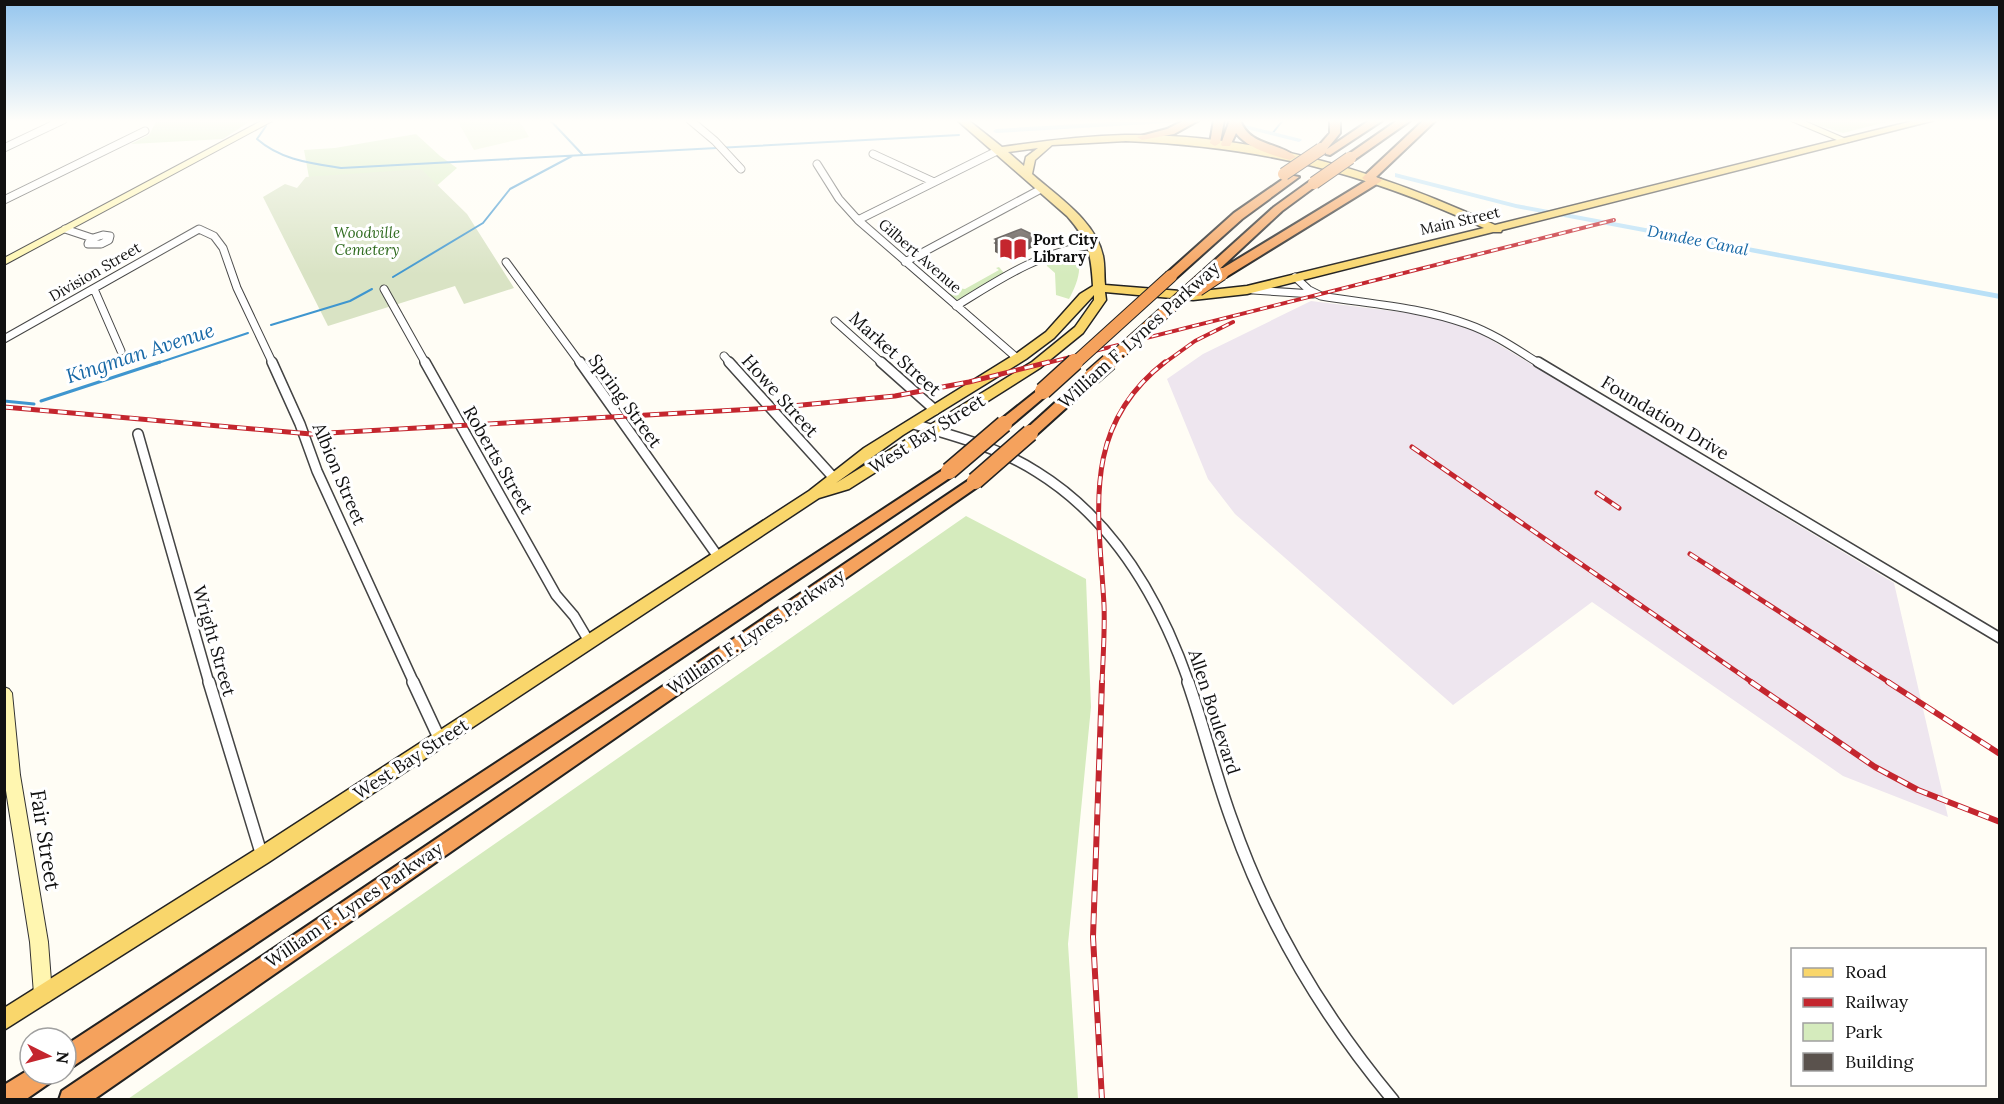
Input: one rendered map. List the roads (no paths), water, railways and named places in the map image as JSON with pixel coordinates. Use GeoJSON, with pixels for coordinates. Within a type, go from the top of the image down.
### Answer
{"type":"FeatureCollection","features":[{"type":"Feature","properties":{"kind":"highway","name":"William F. Lynes Parkway"},"geometry":{"type":"LineString","coordinates":[[78,1051],[949,471],[1043,391],[1238,216],[1293,172]]}},
{"type":"Feature","properties":{"kind":"highway","name":"William F. Lynes Parkway"},"geometry":{"type":"LineString","coordinates":[[71,1100],[351,905],[975,481],[1170,309],[1278,209],[1331,172]]}},
{"type":"Feature","properties":{"kind":"highway"},"geometry":{"type":"LineString","coordinates":[[1170,309],[1222,274],[1376,180],[1381,172]]}},
{"type":"Feature","properties":{"kind":"highway"},"geometry":{"type":"LineString","coordinates":[[4,1099],[24,1086]]}},
{"type":"Feature","properties":{"kind":"main road"},"geometry":{"type":"LineString","coordinates":[[4,262],[173,172]]}},
{"type":"Feature","properties":{"kind":"main road"},"geometry":{"type":"LineString","coordinates":[[1023,172],[1076,219],[1094,245],[1099,267],[1100,300],[1094,311]]}},
{"type":"Feature","properties":{"kind":"main road"},"geometry":{"type":"LineString","coordinates":[[1346,172],[1461,211],[1497,230]]}},
{"type":"Feature","properties":{"kind":"main road","name":"Main Street"},"geometry":{"type":"LineString","coordinates":[[1098,288],[1193,296],[1247,290],[1497,230],[1726,172]]}},
{"type":"Feature","properties":{"kind":"main road"},"geometry":{"type":"LineString","coordinates":[[1017,358],[1060,325],[1086,293],[1098,288]]}},
{"type":"Feature","properties":{"kind":"main road"},"geometry":{"type":"LineString","coordinates":[[1094,311],[1117,298],[1145,293]]}},
{"type":"Feature","properties":{"kind":"main road","name":"West Bay Street"},"geometry":{"type":"LineString","coordinates":[[814,495],[844,486],[1036,365],[1069,340],[1094,311]]}},
{"type":"Feature","properties":{"kind":"main road","name":"West Bay Street"},"geometry":{"type":"LineString","coordinates":[[4,1020],[590,643],[814,495],[834,477],[934,410],[1017,358]]}},
{"type":"Feature","properties":{"kind":"main road","name":"Fair Street"},"geometry":{"type":"LineString","coordinates":[[4,693],[12,775],[39,942],[44,994]]}},
{"type":"Feature","properties":{"kind":"street"},"geometry":{"type":"LineString","coordinates":[[4,200],[62,172]]}},
{"type":"Feature","properties":{"kind":"street","name":"Gilbert Avenue"},"geometry":{"type":"LineString","coordinates":[[822,172],[839,199],[858,220],[1017,358]]}},
{"type":"Feature","properties":{"kind":"street"},"geometry":{"type":"LineString","coordinates":[[911,172],[934,182]]}},
{"type":"Feature","properties":{"kind":"street"},"geometry":{"type":"LineString","coordinates":[[858,220],[955,172]]}},
{"type":"Feature","properties":{"kind":"street"},"geometry":{"type":"LineString","coordinates":[[905,261],[1041,189]]}},
{"type":"Feature","properties":{"kind":"street"},"geometry":{"type":"LineString","coordinates":[[65,229],[92,238]]}},
{"type":"Feature","properties":{"kind":"street","name":"Division Street"},"geometry":{"type":"LineString","coordinates":[[4,339],[199,229]]}},
{"type":"Feature","properties":{"kind":"street","name":"Albion Street"},"geometry":{"type":"LineString","coordinates":[[199,229],[214,236],[229,261],[233,278],[305,435],[317,471],[440,740]]}},
{"type":"Feature","properties":{"kind":"street"},"geometry":{"type":"LineString","coordinates":[[956,306],[1041,256],[1071,246],[1094,245]]}},
{"type":"Feature","properties":{"kind":"street","name":"Spring Street"},"geometry":{"type":"LineString","coordinates":[[506,262],[620,417],[719,558]]}},
{"type":"Feature","properties":{"kind":"street","name":"Foundation Drive"},"geometry":{"type":"LineString","coordinates":[[1295,277],[1317,294],[1431,312],[1455,318],[1489,333],[2000,638]]}},
{"type":"Feature","properties":{"kind":"street"},"geometry":{"type":"LineString","coordinates":[[94,289],[121,351]]}},
{"type":"Feature","properties":{"kind":"street","name":"Roberts Street"},"geometry":{"type":"LineString","coordinates":[[384,289],[556,595],[590,643]]}},
{"type":"Feature","properties":{"kind":"street"},"geometry":{"type":"LineString","coordinates":[[1247,290],[1317,294]]}},
{"type":"Feature","properties":{"kind":"street","name":"Market Street"},"geometry":{"type":"LineString","coordinates":[[835,321],[934,410]]}},
{"type":"Feature","properties":{"kind":"street","name":"Howe Street"},"geometry":{"type":"LineString","coordinates":[[724,356],[834,477]]}},
{"type":"Feature","properties":{"kind":"street","name":"Allen Boulevard"},"geometry":{"type":"LineString","coordinates":[[914,424],[1020,463],[1057,485],[1095,520],[1134,567],[1170,632],[1198,710],[1235,833],[1275,927],[1299,973],[1329,1019],[1393,1100]]}},
{"type":"Feature","properties":{"kind":"street","name":"Wright Street"},"geometry":{"type":"LineString","coordinates":[[138,434],[238,786],[262,856]]}},
{"type":"Feature","properties":{"kind":"waterway","name":"Kingman Avenue"},"geometry":{"type":"LineString","coordinates":[[393,277],[483,223],[510,189],[543,172]]}},
{"type":"Feature","properties":{"kind":"waterway","name":"Dundee Canal"},"geometry":{"type":"LineString","coordinates":[[1398,175],[1516,206],[2000,297]]}},
{"type":"Feature","properties":{"kind":"waterway","name":"Kingman Avenue"},"geometry":{"type":"LineString","coordinates":[[271,325],[350,301],[372,289]]}},
{"type":"Feature","properties":{"kind":"waterway","name":"Kingman Avenue"},"geometry":{"type":"LineString","coordinates":[[155,364],[248,333]]}},
{"type":"Feature","properties":{"kind":"waterway","name":"Kingman Avenue"},"geometry":{"type":"LineString","coordinates":[[41,401],[160,362]]}},
{"type":"Feature","properties":{"kind":"waterway"},"geometry":{"type":"LineString","coordinates":[[4,401],[34,404]]}},
{"type":"Feature","properties":{"kind":"railway"},"geometry":{"type":"LineString","coordinates":[[1043,364],[1614,220]]}},
{"type":"Feature","properties":{"kind":"railway"},"geometry":{"type":"LineString","coordinates":[[1163,364],[1195,341],[1233,322]]}},
{"type":"Feature","properties":{"kind":"railway"},"geometry":{"type":"LineString","coordinates":[[4,407],[311,434],[771,408],[895,396],[969,382],[1049,362]]}},
{"type":"Feature","properties":{"kind":"railway"},"geometry":{"type":"LineString","coordinates":[[1102,683],[1104,615],[1099,537],[1101,473],[1107,443],[1119,415],[1138,388],[1165,362]]}},
{"type":"Feature","properties":{"kind":"railway"},"geometry":{"type":"LineString","coordinates":[[1412,447],[1753,683]]}},
{"type":"Feature","properties":{"kind":"railway"},"geometry":{"type":"LineString","coordinates":[[1597,493],[1619,508]]}},
{"type":"Feature","properties":{"kind":"railway"},"geometry":{"type":"LineString","coordinates":[[1690,554],[1890,683]]}},
{"type":"Feature","properties":{"kind":"railway"},"geometry":{"type":"LineString","coordinates":[[1102,682],[1093,937],[1102,1100]]}},
{"type":"Feature","properties":{"kind":"railway"},"geometry":{"type":"LineString","coordinates":[[1751,682],[1875,767],[1918,790],[2000,822]]}},
{"type":"Feature","properties":{"kind":"railway"},"geometry":{"type":"LineString","coordinates":[[1888,682],[2000,754]]}},
{"type":"Feature","properties":{"kind":"place","name":"Port City Library"},"geometry":{"type":"Point","coordinates":[1013,249]}},
{"type":"Feature","properties":{"kind":"park label","name":"Woodville Cemetery"},"geometry":{"type":"Point","coordinates":[367,242]}}]}
